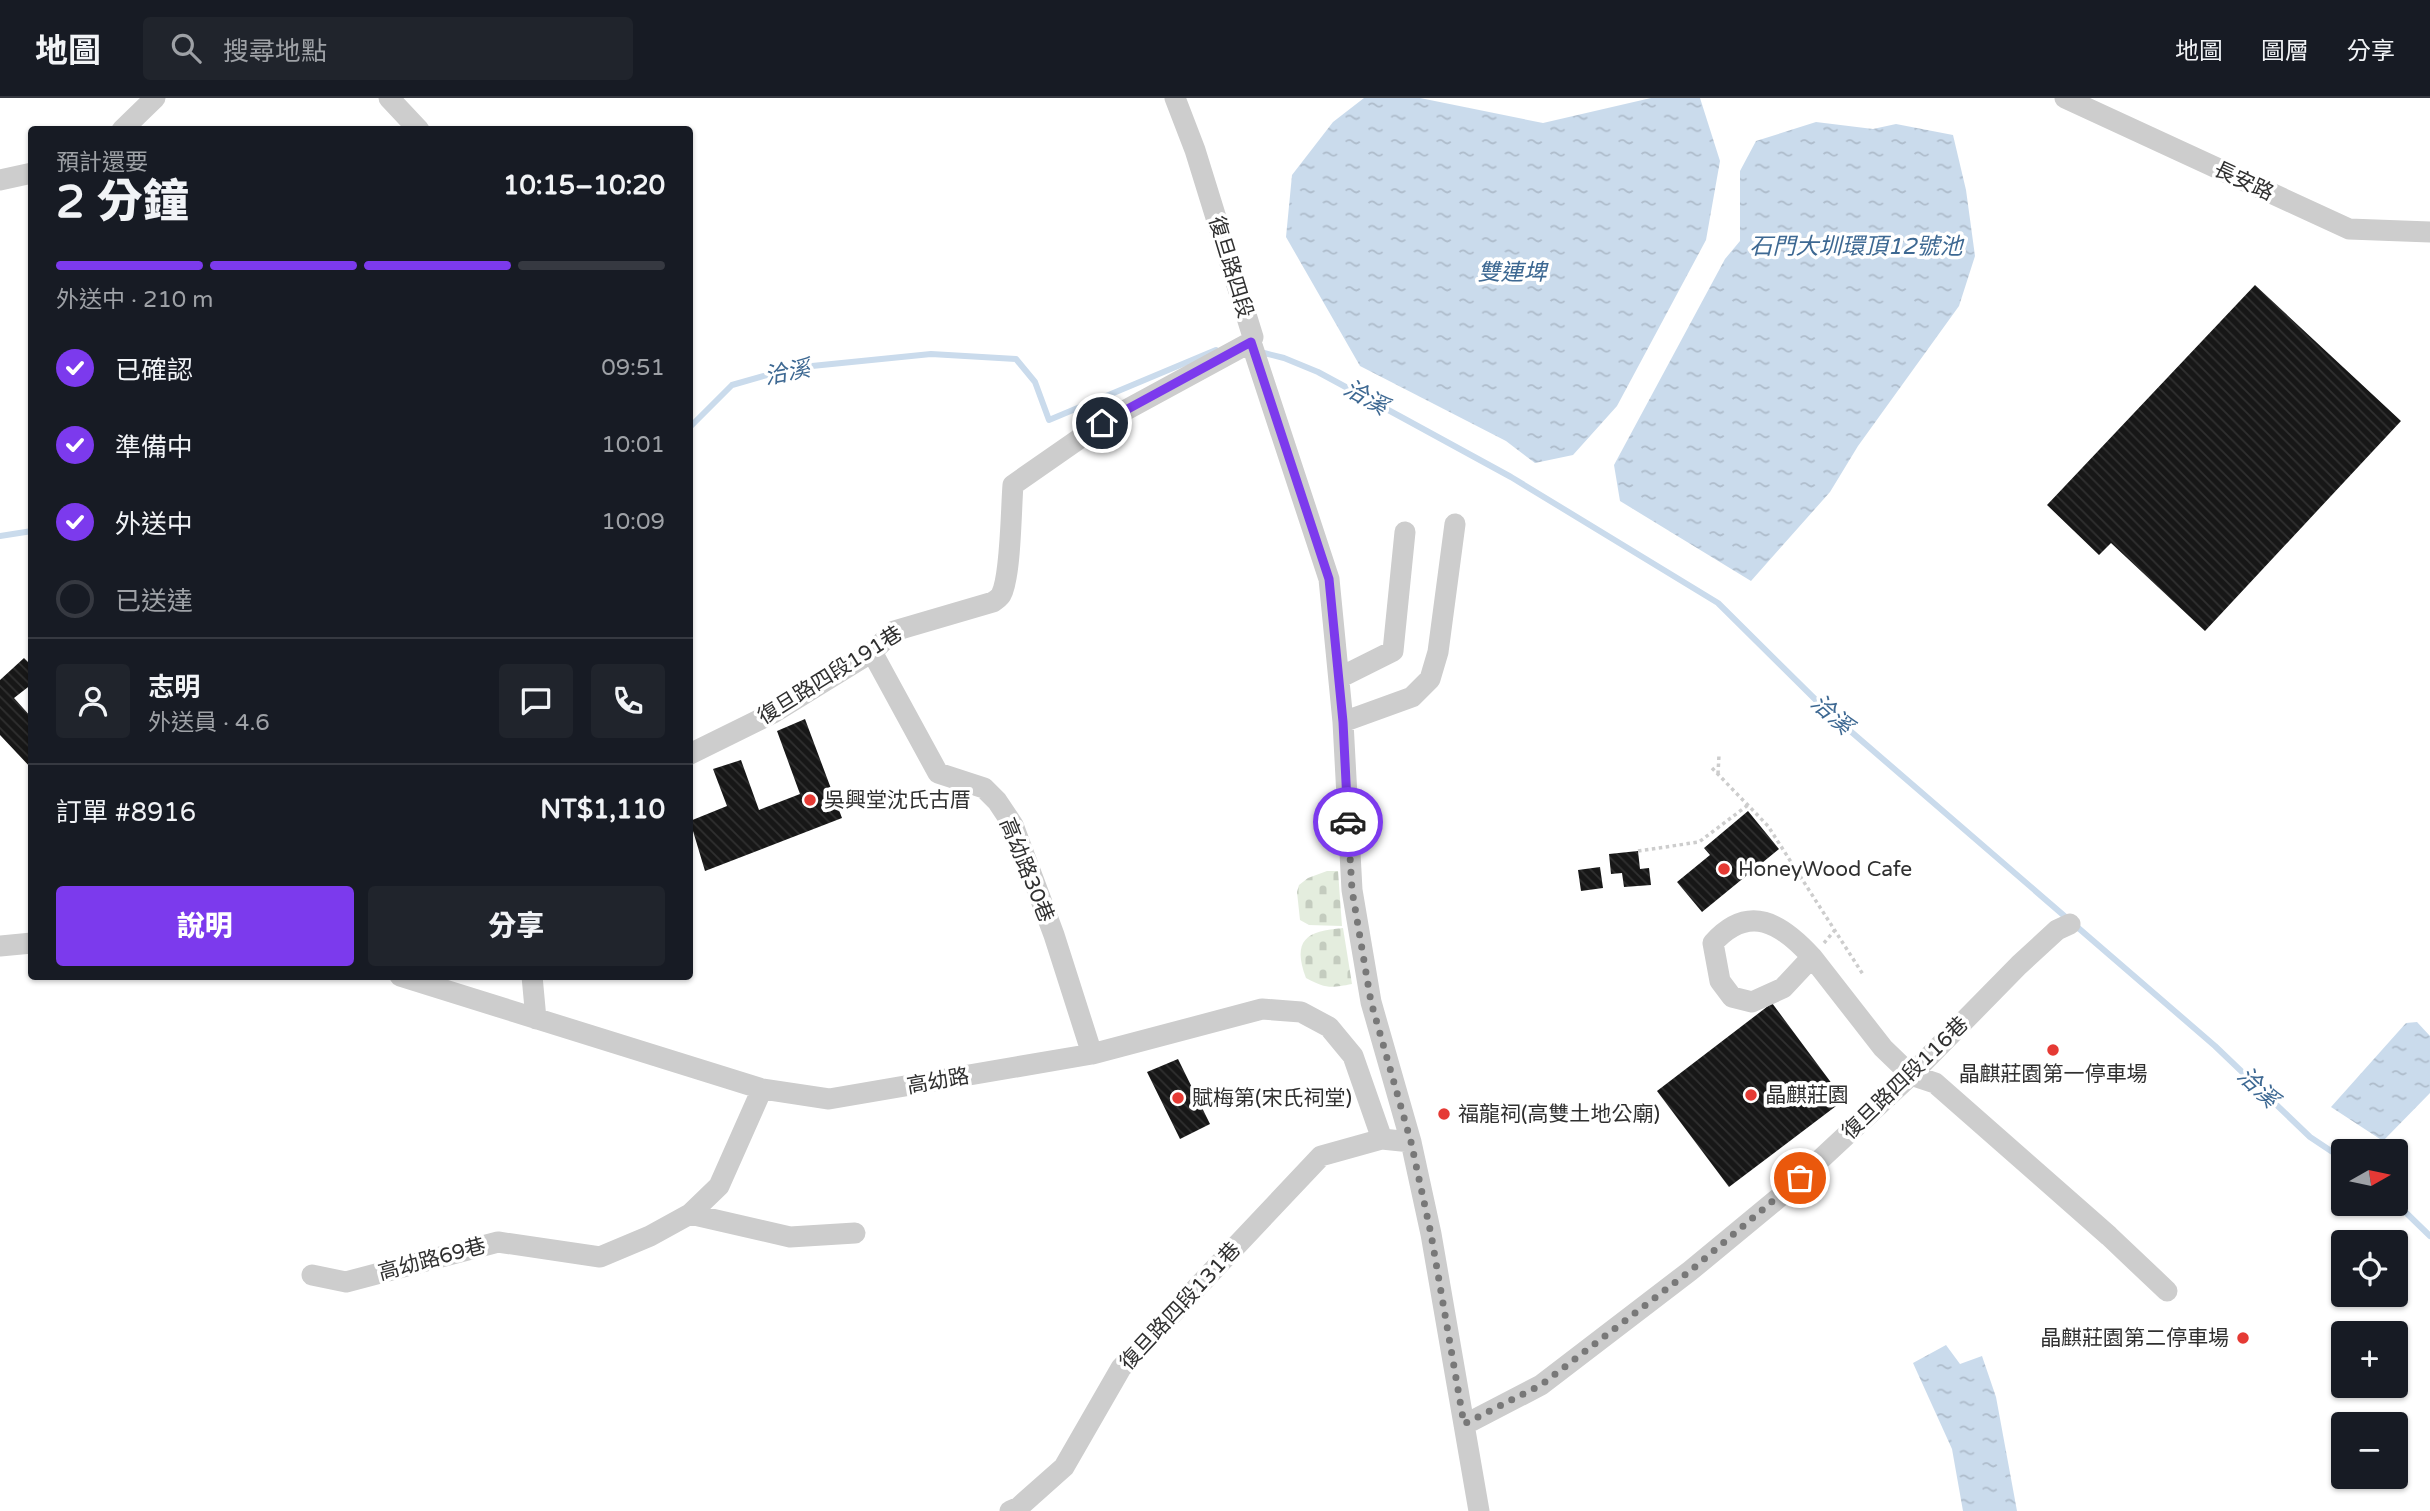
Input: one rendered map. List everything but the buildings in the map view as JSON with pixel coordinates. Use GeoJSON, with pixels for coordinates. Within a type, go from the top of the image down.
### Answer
{"type":"FeatureCollection","features":[{"type":"Feature","properties":{"kind":"street"},"geometry":{"type":"LineString","coordinates":[[126,126],[155,98]]}},
{"type":"Feature","properties":{"kind":"street"},"geometry":{"type":"LineString","coordinates":[[388,98],[415,126]]}},
{"type":"Feature","properties":{"kind":"street","name":"復旦路四段"},"geometry":{"type":"LineString","coordinates":[[1175,98],[1195,150],[1252,340],[1329,579],[1343,722],[1352,890],[1371,1002],[1411,1142],[1445,1302],[1479,1511]]}},
{"type":"Feature","properties":{"kind":"street","name":"長安路"},"geometry":{"type":"LineString","coordinates":[[2066,98],[2349,229],[2430,233]]}},
{"type":"Feature","properties":{"kind":"street"},"geometry":{"type":"LineString","coordinates":[[0,180],[28,174]]}},
{"type":"Feature","properties":{"kind":"street","name":"復旦路四段191巷"},"geometry":{"type":"LineString","coordinates":[[693,753],[773,713],[872,652],[894,631],[993,602],[1000,597],[1009,545],[1013,485],[1102,423],[1252,340]]}},
{"type":"Feature","properties":{"kind":"street"},"geometry":{"type":"LineString","coordinates":[[1343,722],[1412,697],[1430,678],[1438,652],[1455,524]]}},
{"type":"Feature","properties":{"kind":"street"},"geometry":{"type":"LineString","coordinates":[[1339,678],[1393,651],[1405,532]]}},
{"type":"Feature","properties":{"kind":"street","name":"高幼路30巷"},"geometry":{"type":"LineString","coordinates":[[872,652],[937,773],[984,788],[997,801],[1013,825],[1054,935],[1092,1054]]}},
{"type":"Feature","properties":{"kind":"street"},"geometry":{"type":"LineString","coordinates":[[1812,957],[1783,988],[1752,1002],[1732,997],[1720,981],[1713,943],[1726,929],[1748,919],[1773,923],[1812,957],[1883,1048],[1911,1075],[1935,1083],[2109,1236],[2167,1291]]}},
{"type":"Feature","properties":{"kind":"street","name":"復旦路四段116巷"},"geometry":{"type":"LineString","coordinates":[[1464,1424],[1541,1385],[1690,1271],[1782,1195],[1911,1075],[2019,965],[2057,930],[2070,924]]}},
{"type":"Feature","properties":{"kind":"street"},"geometry":{"type":"LineString","coordinates":[[0,946],[28,943]]}},
{"type":"Feature","properties":{"kind":"street","name":"高幼路"},"geometry":{"type":"LineString","coordinates":[[413,980],[762,1088],[829,1099],[1092,1054],[1262,1009],[1301,1012],[1329,1027],[1353,1056],[1382,1139]]}},
{"type":"Feature","properties":{"kind":"street"},"geometry":{"type":"LineString","coordinates":[[532,980],[537,1019]]}},
{"type":"Feature","properties":{"kind":"street","name":"高幼路69巷"},"geometry":{"type":"LineString","coordinates":[[312,1275],[346,1282],[498,1242],[600,1257],[650,1236],[690,1213],[719,1186],[762,1088]]}},
{"type":"Feature","properties":{"kind":"street"},"geometry":{"type":"LineString","coordinates":[[1382,1139],[1411,1142]]}},
{"type":"Feature","properties":{"kind":"street","name":"復旦路四段131巷"},"geometry":{"type":"LineString","coordinates":[[1017,1509],[1064,1467],[1121,1367],[1321,1156],[1382,1139]]}},
{"type":"Feature","properties":{"kind":"street"},"geometry":{"type":"LineString","coordinates":[[690,1213],[790,1237],[855,1233]]}},
{"type":"Feature","properties":{"kind":"path"},"geometry":{"type":"LineString","coordinates":[[1718,775],[1719,755]]}},
{"type":"Feature","properties":{"kind":"path"},"geometry":{"type":"LineString","coordinates":[[1712,768],[1768,826],[1864,976]]}},
{"type":"Feature","properties":{"kind":"path"},"geometry":{"type":"LineString","coordinates":[[1638,851],[1699,842],[1748,805]]}},
{"type":"Feature","properties":{"kind":"green space"},"geometry":{"type":"Polygon","coordinates":[[[1327,871],[1338,871],[1342,926],[1309,925],[1300,920],[1297,892],[1299,885],[1308,878],[1327,871]]]}},
{"type":"Feature","properties":{"kind":"green space"},"geometry":{"type":"Polygon","coordinates":[[[1343,928],[1352,984],[1329,987],[1306,978],[1301,955],[1305,940],[1320,932],[1343,928]]]}},
{"type":"Feature","properties":{"kind":"water","name":"雙連埤"},"geometry":{"type":"Polygon","coordinates":[[[1364,98],[1420,98],[1543,123],[1651,98],[1700,98],[1720,161],[1706,240],[1617,406],[1573,455],[1535,463],[1506,441],[1360,366],[1286,237],[1292,175],[1333,122],[1364,98]]]}},
{"type":"Feature","properties":{"kind":"water","name":"石門大圳環頂12號池"},"geometry":{"type":"Polygon","coordinates":[[[1816,122],[1873,129],[1896,124],[1953,135],[1966,190],[1975,256],[1959,306],[1858,446],[1830,492],[1751,581],[1620,501],[1614,465],[1725,259],[1740,241],[1740,171],[1756,141],[1816,122]]]}},
{"type":"Feature","properties":{"kind":"water"},"geometry":{"type":"Polygon","coordinates":[[[2417,1022],[2430,1036],[2430,1093],[2385,1139],[2380,1139],[2331,1107],[2406,1023],[2417,1022]]]}},
{"type":"Feature","properties":{"kind":"water"},"geometry":{"type":"Polygon","coordinates":[[[1946,1345],[1960,1364],[1982,1356],[1996,1397],[2017,1511],[1963,1511],[1952,1449],[1913,1363],[1946,1345]]]}},
{"type":"Feature","properties":{"kind":"waterway","name":"洽溪"},"geometry":{"type":"LineString","coordinates":[[693,424],[732,385],[792,368],[931,354],[1016,359],[1035,382],[1049,420],[1216,350]]}},
{"type":"Feature","properties":{"kind":"waterway","name":"洽溪"},"geometry":{"type":"LineString","coordinates":[[1264,353],[1318,372],[1511,477],[1718,603],[1826,710],[2215,1046],[2310,1137],[2331,1151]]}},
{"type":"Feature","properties":{"kind":"waterway","name":"洽溪"},"geometry":{"type":"LineString","coordinates":[[0,536],[28,532]]}},
{"type":"Feature","properties":{"kind":"waterway","name":"洽溪"},"geometry":{"type":"LineString","coordinates":[[2408,1215],[2430,1236]]}},
{"type":"Feature","properties":{"kind":"way so far"},"geometry":{"type":"LineString","coordinates":[[1348,822],[1352,890],[1371,1002],[1411,1142],[1445,1302],[1464,1424],[1541,1385],[1690,1271],[1800,1178]]}},
{"type":"Feature","properties":{"kind":"place","name":"吳興堂沈氏古厝"},"geometry":{"type":"Point","coordinates":[810,800]}},
{"type":"Feature","properties":{"kind":"place","name":"HoneyWood Cafe"},"geometry":{"type":"Point","coordinates":[1724,869]}},
{"type":"Feature","properties":{"kind":"place","name":"晶麒莊園第一停車場"},"geometry":{"type":"Point","coordinates":[2053,1050]}},
{"type":"Feature","properties":{"kind":"place","name":"晶麒莊園"},"geometry":{"type":"Point","coordinates":[1751,1095]}},
{"type":"Feature","properties":{"kind":"place","name":"賦梅第(宋氏祠堂)"},"geometry":{"type":"Point","coordinates":[1178,1098]}},
{"type":"Feature","properties":{"kind":"place","name":"福龍祠(高雙土地公廟)"},"geometry":{"type":"Point","coordinates":[1444,1114]}},
{"type":"Feature","properties":{"kind":"place","name":"晶麒莊園第二停車場"},"geometry":{"type":"Point","coordinates":[2243,1338]}},
{"type":"Feature","properties":{"kind":"route"},"geometry":{"type":"LineString","coordinates":[[1102,423],[1251,342],[1329,579],[1343,722],[1348,822]]}}]}
